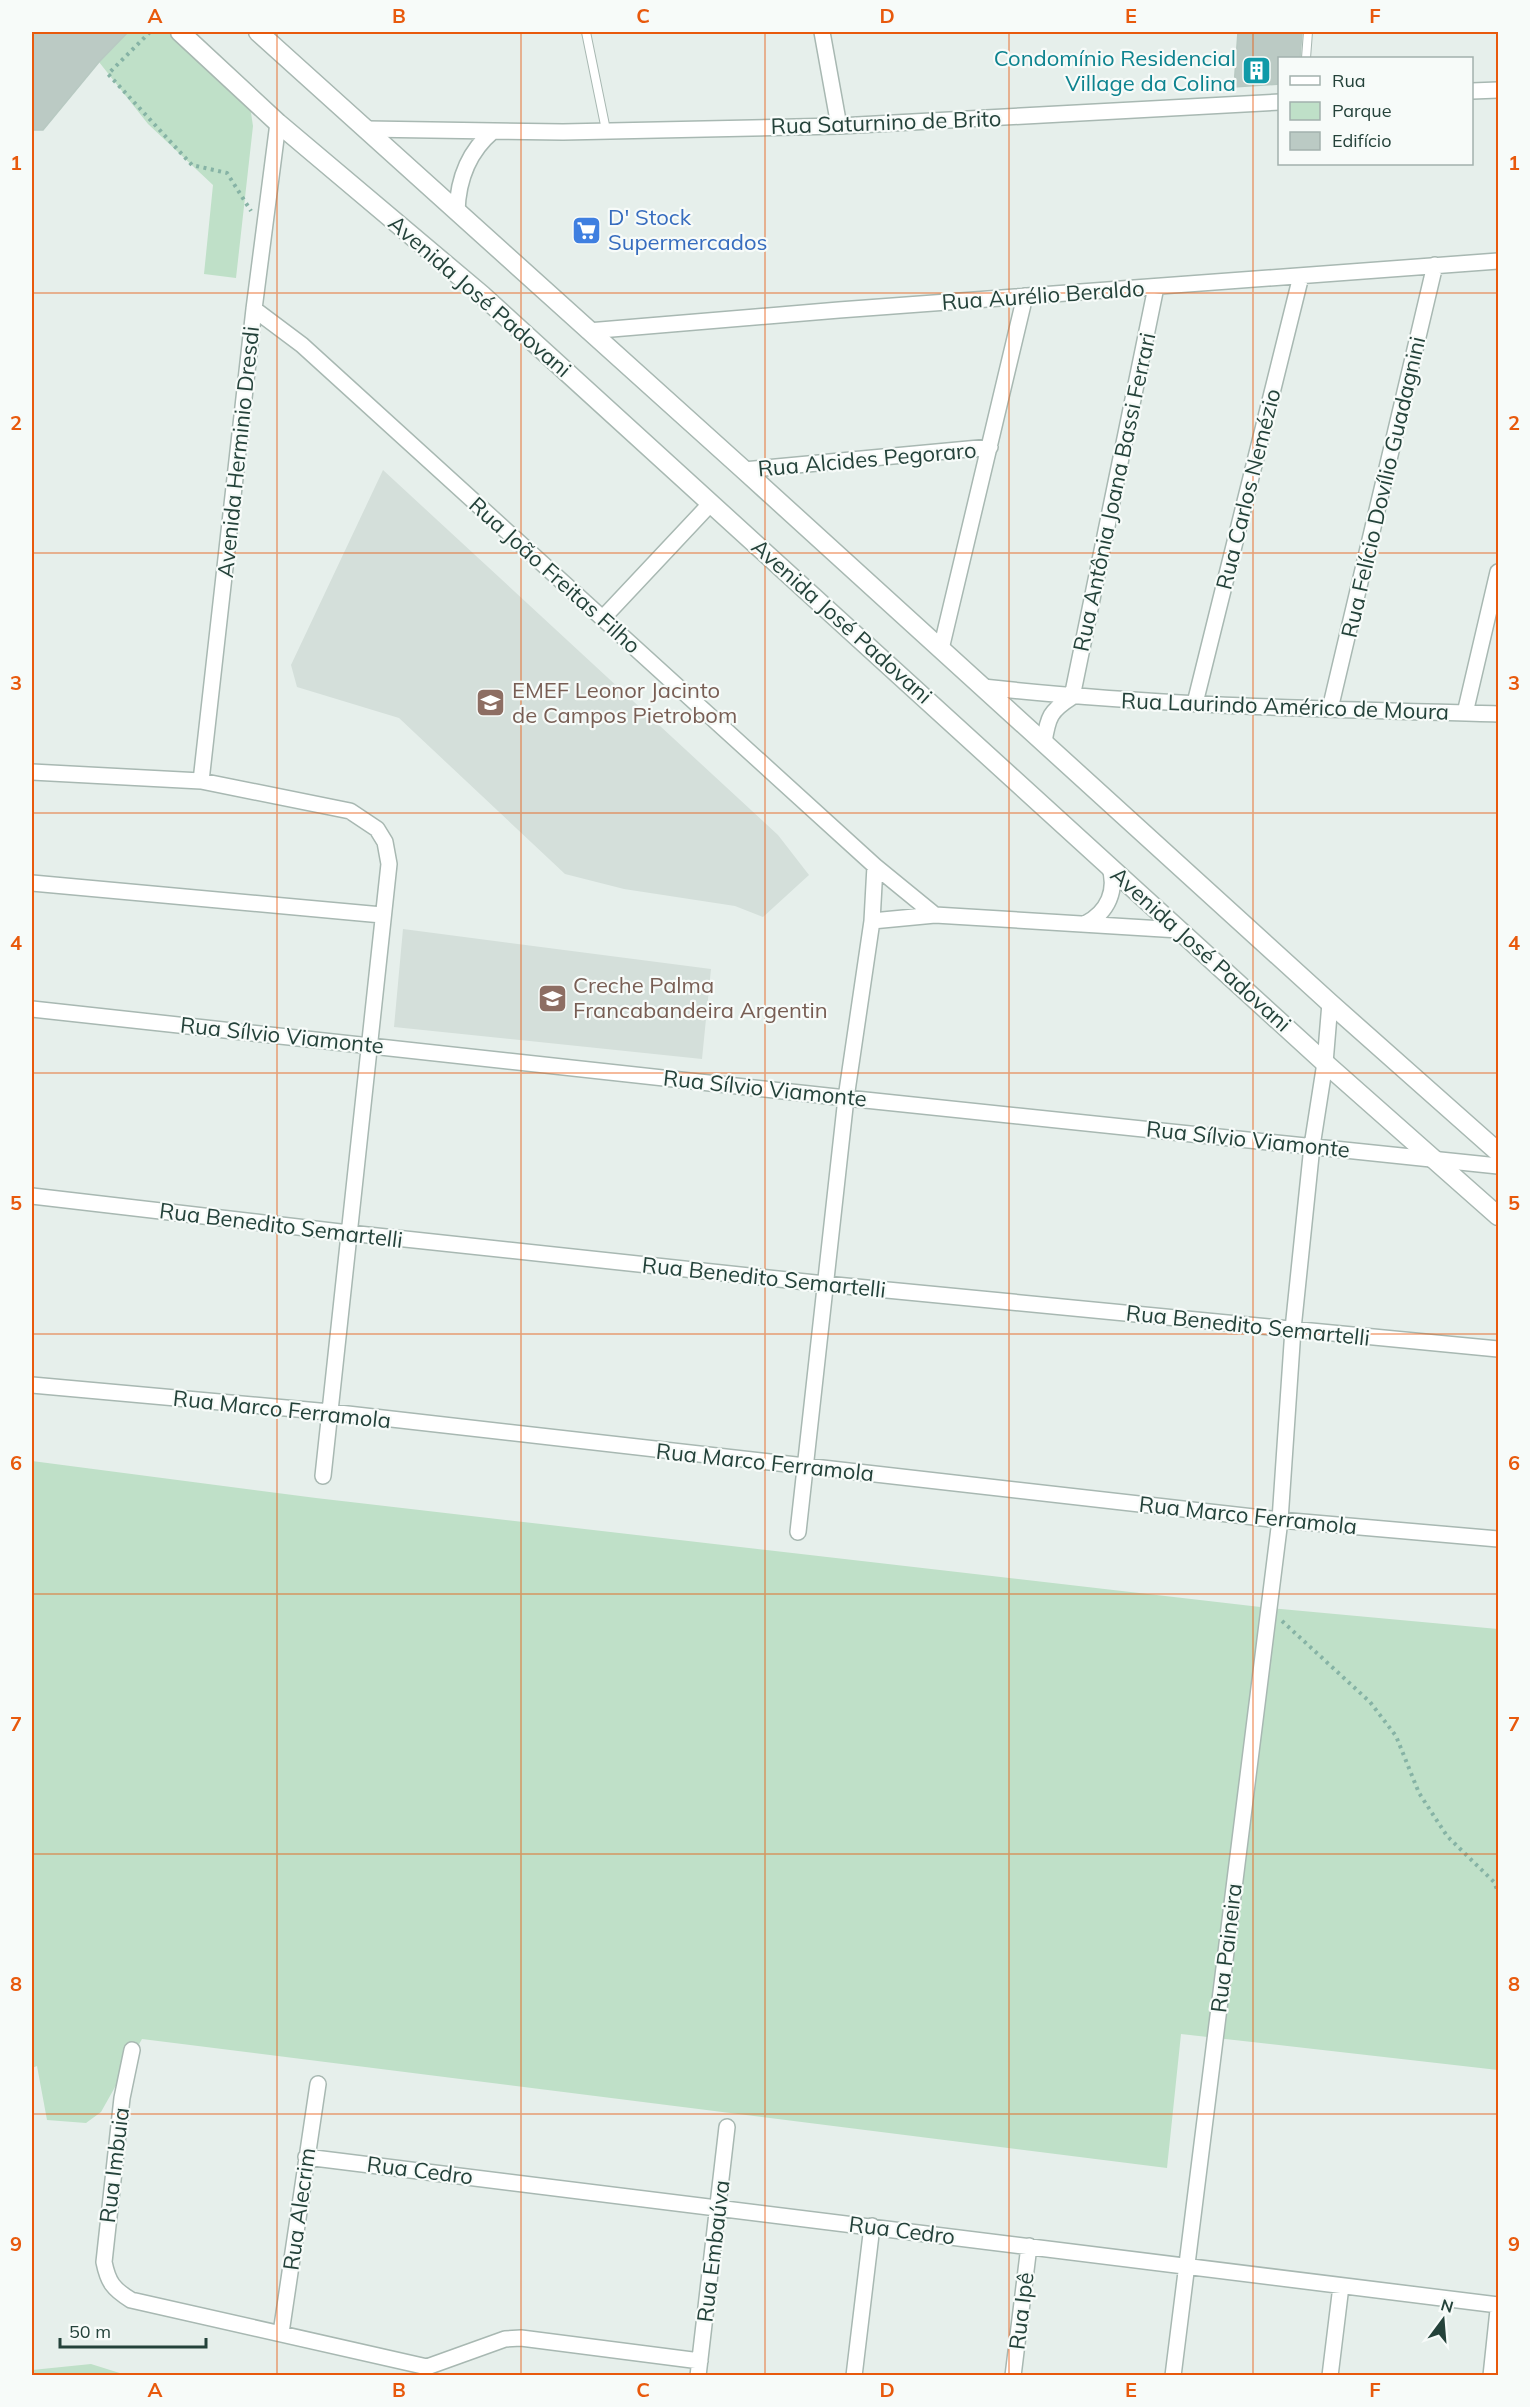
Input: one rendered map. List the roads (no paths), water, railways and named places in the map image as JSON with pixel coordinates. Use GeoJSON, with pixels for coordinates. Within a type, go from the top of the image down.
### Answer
{"type":"FeatureCollection","features":[{"type":"Feature","properties":{"kind":"street","name":"Avenida José Padovani"},"geometry":{"type":"LineString","coordinates":[[180,32],[278,123],[482,295],[1325,1063],[1498,1216]]}},
{"type":"Feature","properties":{"kind":"street","name":"Avenida José Padovani"},"geometry":{"type":"LineString","coordinates":[[258,32],[984,687],[1330,1003],[1498,1152]]}},
{"type":"Feature","properties":{"kind":"street"},"geometry":{"type":"LineString","coordinates":[[822,32],[839,126]]}},
{"type":"Feature","properties":{"kind":"street"},"geometry":{"type":"LineString","coordinates":[[1473,91],[1498,90]]}},
{"type":"Feature","properties":{"kind":"street","name":"Rua Saturnino de Brito"},"geometry":{"type":"LineString","coordinates":[[366,129],[493,131],[839,126],[1278,102]]}},
{"type":"Feature","properties":{"kind":"street","name":"Avenida Herminio Dresdi"},"geometry":{"type":"LineString","coordinates":[[201,781],[254,309],[278,123]]}},
{"type":"Feature","properties":{"kind":"street"},"geometry":{"type":"LineString","coordinates":[[457,211],[460,185],[471,155],[493,131]]}},
{"type":"Feature","properties":{"kind":"street","name":"Rua Aurélio Beraldo"},"geometry":{"type":"LineString","coordinates":[[588,331],[1498,261]]}},
{"type":"Feature","properties":{"kind":"street","name":"Rua Felício Dovílio Guadagnini"},"geometry":{"type":"LineString","coordinates":[[1330,709],[1435,265]]}},
{"type":"Feature","properties":{"kind":"street","name":"Rua Carlos Nemézio"},"geometry":{"type":"LineString","coordinates":[[1195,703],[1301,276]]}},
{"type":"Feature","properties":{"kind":"street","name":"Rua Antônia Joana Bassi Ferrari"},"geometry":{"type":"LineString","coordinates":[[1072,697],[1156,287]]}},
{"type":"Feature","properties":{"kind":"street"},"geometry":{"type":"LineString","coordinates":[[941,649],[1025,296]]}},
{"type":"Feature","properties":{"kind":"street","name":"Rua João Freitas Filho"},"geometry":{"type":"LineString","coordinates":[[254,309],[302,345],[875,866],[935,915]]}},
{"type":"Feature","properties":{"kind":"street","name":"Rua Alcides Pegoraro"},"geometry":{"type":"LineString","coordinates":[[744,470],[990,447]]}},
{"type":"Feature","properties":{"kind":"street"},"geometry":{"type":"LineString","coordinates":[[603,618],[711,502]]}},
{"type":"Feature","properties":{"kind":"street"},"geometry":{"type":"LineString","coordinates":[[1466,713],[1498,572]]}},
{"type":"Feature","properties":{"kind":"street","name":"Rua Laurindo Américo de Moura"},"geometry":{"type":"LineString","coordinates":[[984,687],[1072,697],[1498,714]]}},
{"type":"Feature","properties":{"kind":"street"},"geometry":{"type":"LineString","coordinates":[[1044,742],[1050,714],[1056,707],[1072,697]]}},
{"type":"Feature","properties":{"kind":"street"},"geometry":{"type":"LineString","coordinates":[[32,772],[201,781],[325,805],[350,811],[364,819],[377,829],[385,842],[389,864],[323,1476]]}},
{"type":"Feature","properties":{"kind":"street"},"geometry":{"type":"LineString","coordinates":[[1085,924],[1095,919],[1108,903],[1113,884],[1108,865]]}},
{"type":"Feature","properties":{"kind":"street"},"geometry":{"type":"LineString","coordinates":[[798,1532],[846,1098],[872,921],[875,866]]}},
{"type":"Feature","properties":{"kind":"street"},"geometry":{"type":"LineString","coordinates":[[32,883],[382,915]]}},
{"type":"Feature","properties":{"kind":"street"},"geometry":{"type":"LineString","coordinates":[[872,921],[935,915],[1179,930]]}},
{"type":"Feature","properties":{"kind":"street","name":"Rua Paineira"},"geometry":{"type":"LineString","coordinates":[[1173,2376],[1280,1520],[1293,1329],[1330,1003]]}},
{"type":"Feature","properties":{"kind":"street","name":"Rua Sílvio Viamonte"},"geometry":{"type":"LineString","coordinates":[[32,1009],[846,1098],[1432,1157],[1498,1166]]}},
{"type":"Feature","properties":{"kind":"street","name":"Rua Benedito Semartelli"},"geometry":{"type":"LineString","coordinates":[[32,1196],[349,1233],[825,1284],[1498,1349]]}},
{"type":"Feature","properties":{"kind":"street","name":"Rua Marco Ferramola"},"geometry":{"type":"LineString","coordinates":[[32,1384],[330,1412],[1280,1520],[1498,1539]]}},
{"type":"Feature","properties":{"kind":"street","name":"Rua Imbuia"},"geometry":{"type":"LineString","coordinates":[[132,2050],[122,2098],[105,2242],[104,2262],[108,2280],[116,2291],[131,2300],[281,2333]]}},
{"type":"Feature","properties":{"kind":"street","name":"Rua Alecrim"},"geometry":{"type":"LineString","coordinates":[[281,2333],[318,2084]]}},
{"type":"Feature","properties":{"kind":"street","name":"Rua Embaúva"},"geometry":{"type":"LineString","coordinates":[[699,2368],[727,2127]]}},
{"type":"Feature","properties":{"kind":"street","name":"Rua Cedro"},"geometry":{"type":"LineString","coordinates":[[306,2157],[718,2206],[1498,2305]]}},
{"type":"Feature","properties":{"kind":"street"},"geometry":{"type":"LineString","coordinates":[[854,2376],[872,2226]]}},
{"type":"Feature","properties":{"kind":"street","name":"Rua Ipê"},"geometry":{"type":"LineString","coordinates":[[1013,2376],[1029,2246]]}},
{"type":"Feature","properties":{"kind":"street"},"geometry":{"type":"LineString","coordinates":[[1330,2376],[1341,2286]]}},
{"type":"Feature","properties":{"kind":"street"},"geometry":{"type":"LineString","coordinates":[[1491,2376],[1498,2310]]}},
{"type":"Feature","properties":{"kind":"street"},"geometry":{"type":"LineString","coordinates":[[281,2333],[427,2367],[505,2339],[521,2338],[699,2368]]}},
{"type":"Feature","properties":{"kind":"lane"},"geometry":{"type":"LineString","coordinates":[[586,32],[606,130]]}},
{"type":"Feature","properties":{"kind":"lane"},"geometry":{"type":"LineString","coordinates":[[1306,57],[1308,32]]}},
{"type":"Feature","properties":{"kind":"place","name":"Condomínio Residencial Village da Colina"},"geometry":{"type":"Point","coordinates":[1257,71]}},
{"type":"Feature","properties":{"kind":"place","name":"D' Stock Supermercados"},"geometry":{"type":"Point","coordinates":[587,230]}},
{"type":"Feature","properties":{"kind":"place","name":"EMEF Leonor Jacinto de Campos Pietrobom"},"geometry":{"type":"Point","coordinates":[491,703]}},
{"type":"Feature","properties":{"kind":"place","name":"Creche Palma Francabandeira Argentin"},"geometry":{"type":"Point","coordinates":[552,998]}}]}
